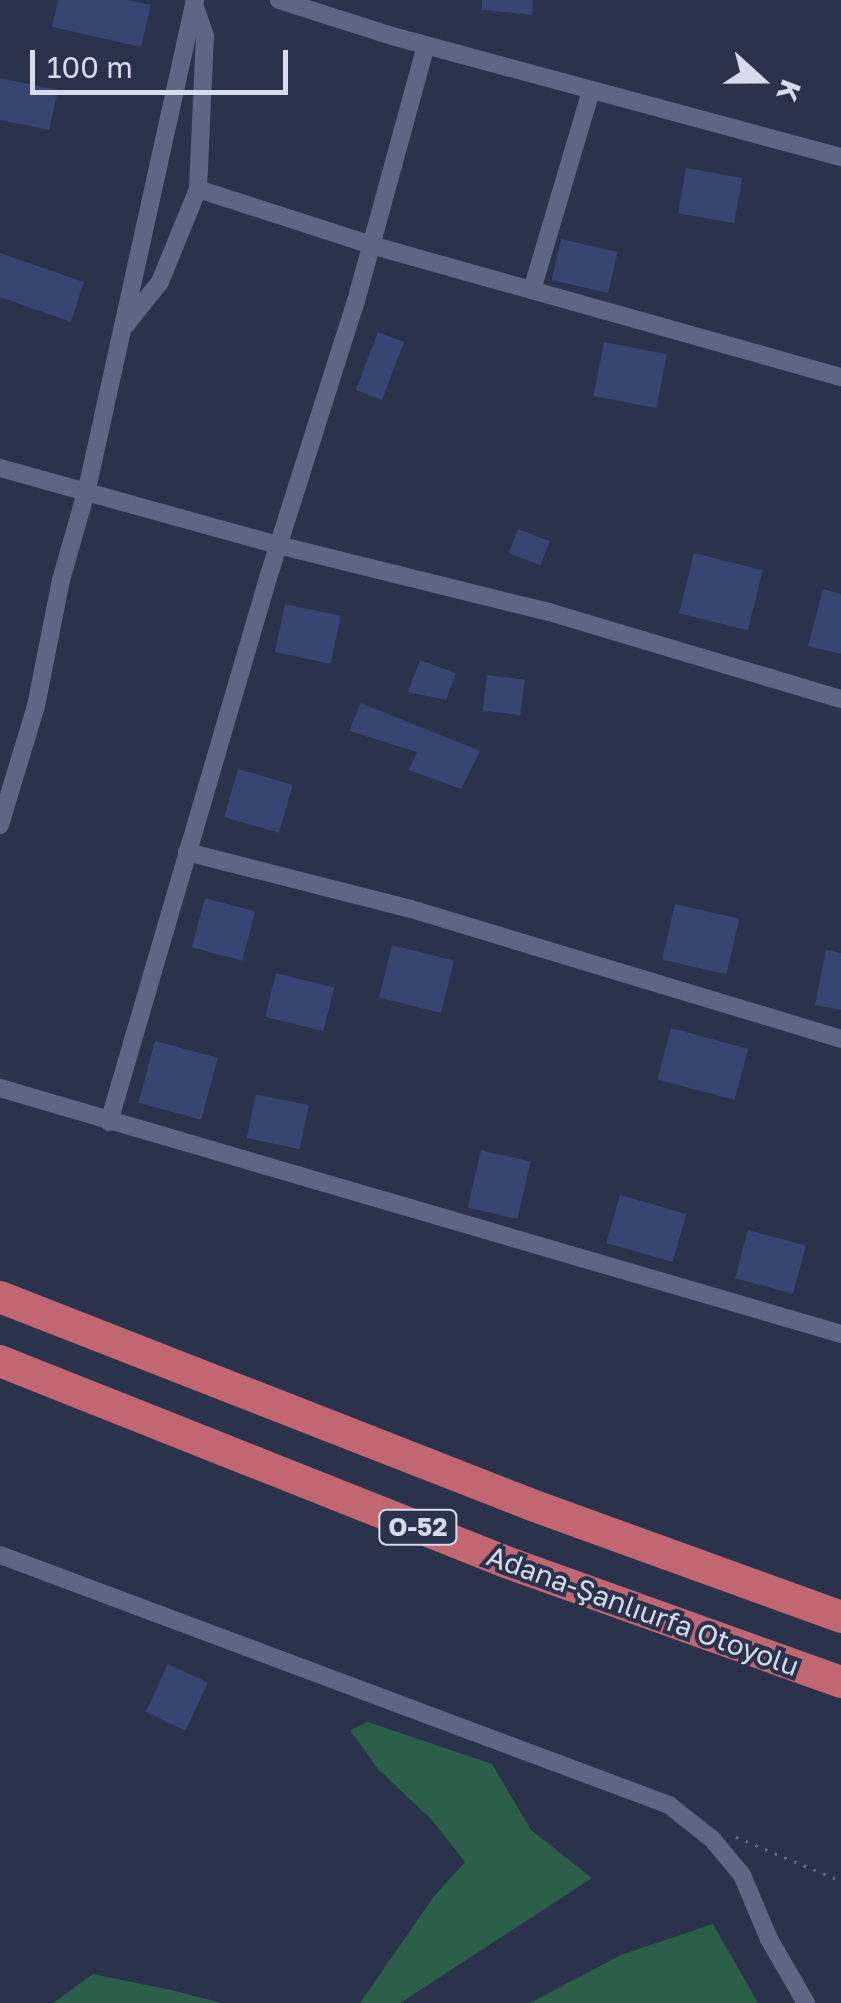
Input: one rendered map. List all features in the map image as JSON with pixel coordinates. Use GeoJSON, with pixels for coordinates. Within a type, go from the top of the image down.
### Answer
{"type":"FeatureCollection","features":[{"type":"Feature","properties":{"kind":"highway","name":"O-52"},"geometry":{"type":"LineString","coordinates":[[0,1298],[532,1505],[841,1618]]}},
{"type":"Feature","properties":{"kind":"highway","name":"Adana-Şanlıurfa Otoyolu"},"geometry":{"type":"LineString","coordinates":[[0,1362],[506,1562],[841,1682]]}},
{"type":"Feature","properties":{"kind":"street"},"geometry":{"type":"LineString","coordinates":[[279,0],[426,45],[841,157]]}},
{"type":"Feature","properties":{"kind":"street"},"geometry":{"type":"LineString","coordinates":[[121,330],[160,282],[198,190],[205,36],[194,2]]}},
{"type":"Feature","properties":{"kind":"street"},"geometry":{"type":"LineString","coordinates":[[0,826],[36,706],[61,580],[87,489],[194,2]]}},
{"type":"Feature","properties":{"kind":"street"},"geometry":{"type":"LineString","coordinates":[[109,1122],[426,45]]}},
{"type":"Feature","properties":{"kind":"street"},"geometry":{"type":"LineString","coordinates":[[532,290],[592,91]]}},
{"type":"Feature","properties":{"kind":"street"},"geometry":{"type":"LineString","coordinates":[[198,190],[370,245],[841,377]]}},
{"type":"Feature","properties":{"kind":"street"},"geometry":{"type":"LineString","coordinates":[[0,468],[278,545],[549,612],[841,698]]}},
{"type":"Feature","properties":{"kind":"street"},"geometry":{"type":"LineString","coordinates":[[187,852],[410,909],[841,1039]]}},
{"type":"Feature","properties":{"kind":"street"},"geometry":{"type":"LineString","coordinates":[[0,1088],[841,1334]]}},
{"type":"Feature","properties":{"kind":"street"},"geometry":{"type":"LineString","coordinates":[[0,1555],[668,1806],[712,1840],[742,1876],[769,1939],[806,2003]]}},
{"type":"Feature","properties":{"kind":"path"},"geometry":{"type":"LineString","coordinates":[[736,1837],[841,1881]]}},
{"type":"Feature","properties":{"kind":"green space"},"geometry":{"type":"Polygon","coordinates":[[[368,1722],[492,1764],[531,1830],[592,1878],[400,2003],[360,2003],[435,1895],[465,1862],[431,1819],[378,1769],[350,1730],[368,1722]]]}},
{"type":"Feature","properties":{"kind":"green space"},"geometry":{"type":"Polygon","coordinates":[[[713,1924],[758,2003],[530,2003],[621,1955],[713,1924]]]}},
{"type":"Feature","properties":{"kind":"green space"},"geometry":{"type":"Polygon","coordinates":[[[93,1974],[171,1990],[222,2003],[53,2003],[93,1974]]]}},
{"type":"Feature","properties":{"kind":"building"},"geometry":{"type":"Polygon","coordinates":[[[58,0],[130,0],[151,5],[141,47],[52,27],[58,0]]]}},
{"type":"Feature","properties":{"kind":"building"},"geometry":{"type":"Polygon","coordinates":[[[482,0],[533,0],[532,15],[482,10],[482,0]]]}},
{"type":"Feature","properties":{"kind":"building"},"geometry":{"type":"Polygon","coordinates":[[[0,78],[58,90],[49,130],[0,120],[0,78]]]}},
{"type":"Feature","properties":{"kind":"building"},"geometry":{"type":"Polygon","coordinates":[[[686,168],[742,178],[734,223],[678,213],[686,168]]]}},
{"type":"Feature","properties":{"kind":"building"},"geometry":{"type":"Polygon","coordinates":[[[561,239],[618,252],[608,293],[552,280],[561,239]]]}},
{"type":"Feature","properties":{"kind":"building"},"geometry":{"type":"Polygon","coordinates":[[[0,253],[84,282],[71,322],[0,297],[0,253]]]}},
{"type":"Feature","properties":{"kind":"building"},"geometry":{"type":"Polygon","coordinates":[[[378,332],[404,342],[382,400],[356,390],[378,332]]]}},
{"type":"Feature","properties":{"kind":"building"},"geometry":{"type":"Polygon","coordinates":[[[604,342],[667,354],[656,408],[594,396],[604,342]]]}},
{"type":"Feature","properties":{"kind":"building"},"geometry":{"type":"Polygon","coordinates":[[[518,529],[550,541],[540,565],[509,553],[518,529]]]}},
{"type":"Feature","properties":{"kind":"building"},"geometry":{"type":"Polygon","coordinates":[[[694,553],[763,570],[748,630],[679,613],[694,553]]]}},
{"type":"Feature","properties":{"kind":"building"},"geometry":{"type":"Polygon","coordinates":[[[823,589],[841,594],[841,654],[808,646],[823,589]]]}},
{"type":"Feature","properties":{"kind":"building"},"geometry":{"type":"Polygon","coordinates":[[[285,604],[341,616],[331,664],[275,652],[285,604]]]}},
{"type":"Feature","properties":{"kind":"building"},"geometry":{"type":"Polygon","coordinates":[[[420,660],[456,673],[446,700],[408,692],[420,660]]]}},
{"type":"Feature","properties":{"kind":"building"},"geometry":{"type":"Polygon","coordinates":[[[487,675],[525,680],[520,715],[483,711],[487,675]]]}},
{"type":"Feature","properties":{"kind":"building"},"geometry":{"type":"Polygon","coordinates":[[[361,703],[480,751],[461,789],[409,770],[417,752],[349,731],[361,703]]]}},
{"type":"Feature","properties":{"kind":"building"},"geometry":{"type":"Polygon","coordinates":[[[238,769],[293,785],[279,833],[224,817],[238,769]]]}},
{"type":"Feature","properties":{"kind":"building"},"geometry":{"type":"Polygon","coordinates":[[[205,898],[255,911],[242,961],[192,947],[205,898]]]}},
{"type":"Feature","properties":{"kind":"building"},"geometry":{"type":"Polygon","coordinates":[[[675,904],[739,919],[726,974],[662,960],[675,904]]]}},
{"type":"Feature","properties":{"kind":"building"},"geometry":{"type":"Polygon","coordinates":[[[392,945],[454,960],[441,1013],[379,997],[392,945]]]}},
{"type":"Feature","properties":{"kind":"building"},"geometry":{"type":"Polygon","coordinates":[[[826,950],[841,953],[841,1010],[815,1005],[826,950]]]}},
{"type":"Feature","properties":{"kind":"building"},"geometry":{"type":"Polygon","coordinates":[[[276,973],[334,988],[323,1031],[265,1017],[276,973]]]}},
{"type":"Feature","properties":{"kind":"building"},"geometry":{"type":"Polygon","coordinates":[[[671,1028],[748,1049],[735,1100],[657,1079],[671,1028]]]}},
{"type":"Feature","properties":{"kind":"building"},"geometry":{"type":"Polygon","coordinates":[[[155,1041],[218,1058],[201,1120],[138,1103],[155,1041]]]}},
{"type":"Feature","properties":{"kind":"building"},"geometry":{"type":"Polygon","coordinates":[[[256,1094],[309,1105],[299,1149],[247,1138],[256,1094]]]}},
{"type":"Feature","properties":{"kind":"building"},"geometry":{"type":"Polygon","coordinates":[[[481,1150],[531,1161],[517,1219],[468,1207],[481,1150]]]}},
{"type":"Feature","properties":{"kind":"building"},"geometry":{"type":"Polygon","coordinates":[[[620,1195],[686,1214],[673,1262],[606,1243],[620,1195]]]}},
{"type":"Feature","properties":{"kind":"building"},"geometry":{"type":"Polygon","coordinates":[[[748,1230],[806,1246],[793,1294],[735,1278],[748,1230]]]}},
{"type":"Feature","properties":{"kind":"building"},"geometry":{"type":"Polygon","coordinates":[[[168,1664],[208,1683],[185,1731],[146,1712],[168,1664]]]}}]}
